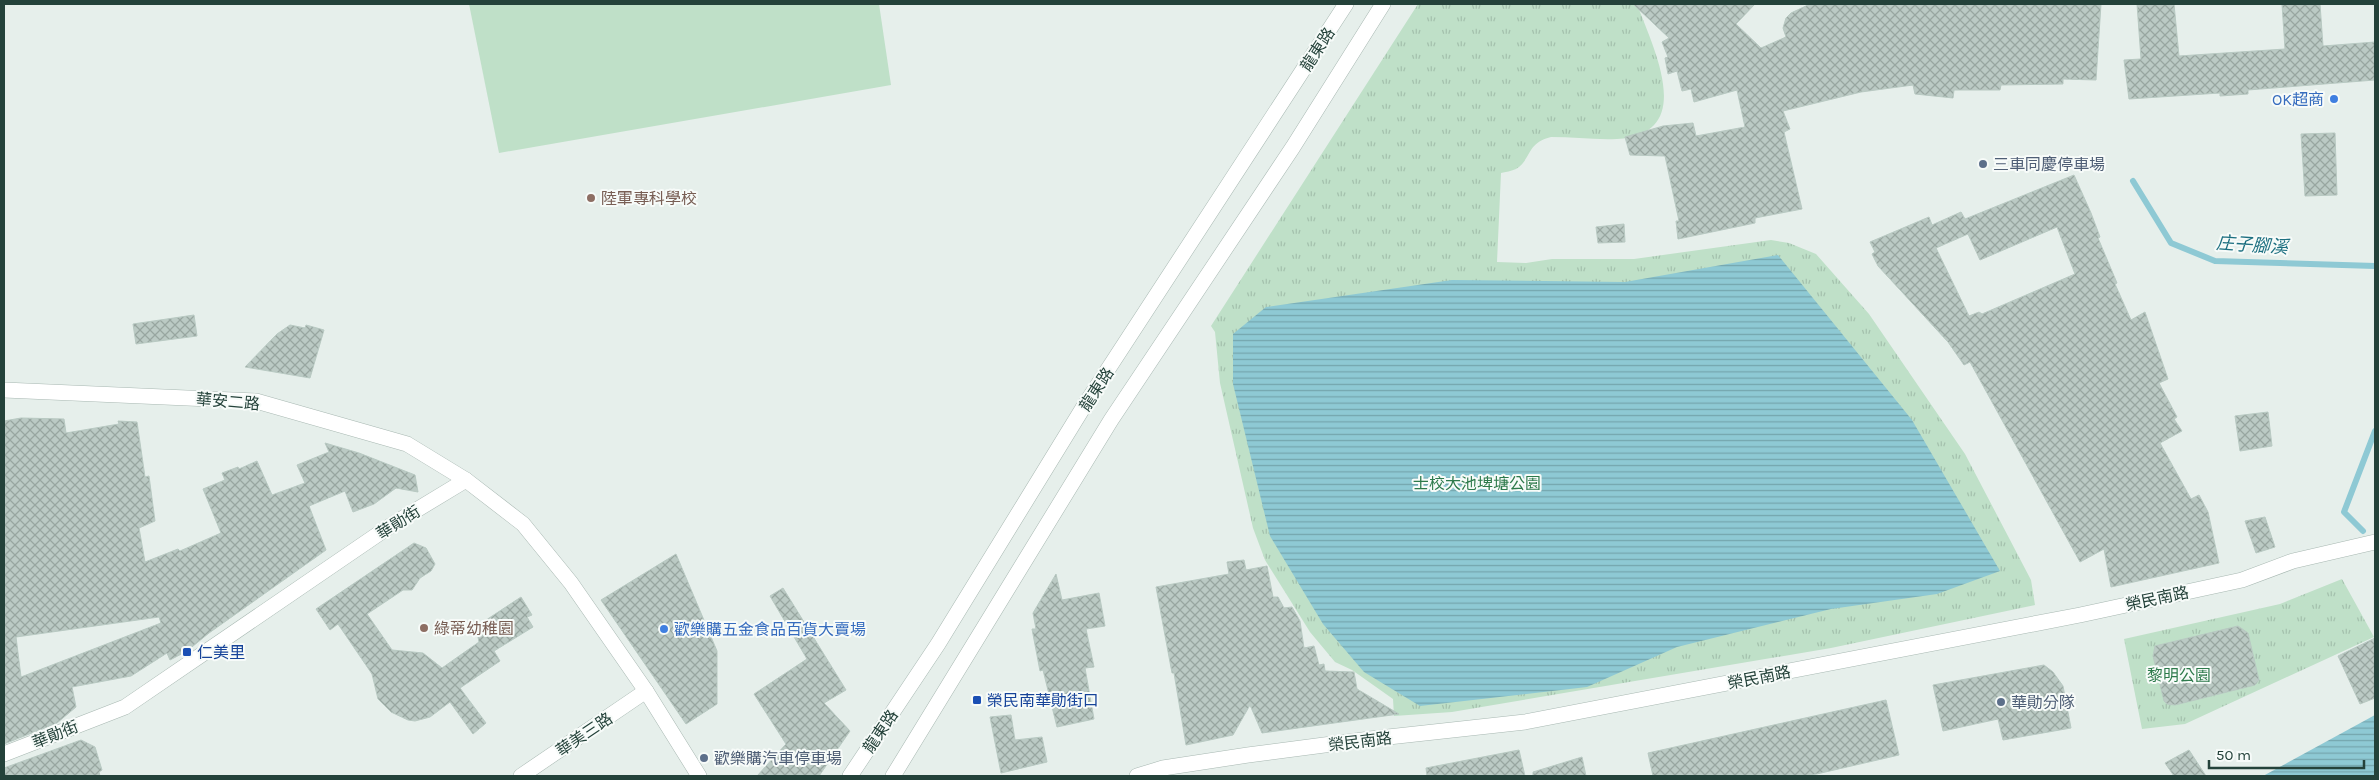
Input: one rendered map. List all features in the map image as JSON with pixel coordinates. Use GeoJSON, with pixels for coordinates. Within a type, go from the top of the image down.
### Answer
{"type":"FeatureCollection","features":[{"type":"Feature","properties":{"kind":"street","name":"龍東路"},"geometry":{"type":"LineString","coordinates":[[850,776],[938,644],[1086,403],[1346,4]]}},
{"type":"Feature","properties":{"kind":"street","name":"龍東路"},"geometry":{"type":"LineString","coordinates":[[893,776],[1111,420],[1293,147],[1383,4]]}},
{"type":"Feature","properties":{"kind":"street","name":"華安二路"},"geometry":{"type":"LineString","coordinates":[[4,390],[256,401],[407,444],[466,480]]}},
{"type":"Feature","properties":{"kind":"street"},"geometry":{"type":"LineString","coordinates":[[466,480],[523,524],[571,583],[646,691],[699,776]]}},
{"type":"Feature","properties":{"kind":"street","name":"華勛街"},"geometry":{"type":"LineString","coordinates":[[4,754],[125,707],[390,526],[466,480]]}},
{"type":"Feature","properties":{"kind":"street","name":"榮民南路"},"geometry":{"type":"LineString","coordinates":[[1137,776],[1164,768],[1370,738],[1534,720],[2089,613],[2242,580],[2294,561],[2375,542]]}},
{"type":"Feature","properties":{"kind":"street","name":"華美三路"},"geometry":{"type":"LineString","coordinates":[[522,776],[646,691]]}},
{"type":"Feature","properties":{"kind":"green space"},"geometry":{"type":"Polygon","coordinates":[[[469,4],[879,4],[891,85],[499,153],[469,4]]]}},
{"type":"Feature","properties":{"kind":"green space","name":"士校大池埤塘公園"},"geometry":{"type":"Polygon","coordinates":[[[1418,4],[1637,4],[1659,65],[1663,86],[1663,106],[1657,122],[1642,134],[1617,139],[1551,137],[1537,143],[1525,161],[1516,169],[1501,173],[1497,262],[1526,263],[1552,259],[1634,259],[1771,240],[1789,243],[1816,254],[1869,314],[1965,454],[2031,580],[2035,605],[1831,648],[1452,712],[1394,716],[1393,699],[1352,670],[1335,662],[1310,632],[1265,560],[1253,528],[1220,383],[1215,332],[1211,326],[1418,4]]]}},
{"type":"Feature","properties":{"kind":"green space","name":"黎明公園"},"geometry":{"type":"Polygon","coordinates":[[[2342,579],[2374,637],[2185,724],[2142,729],[2124,639],[2280,604],[2342,579]]]}},
{"type":"Feature","properties":{"kind":"water","name":"士校大池埤塘公園"},"geometry":{"type":"Polygon","coordinates":[[[1778,255],[1912,420],[2000,571],[1937,594],[1831,609],[1677,647],[1587,687],[1420,706],[1364,672],[1323,624],[1270,536],[1233,384],[1233,334],[1266,307],[1452,280],[1625,282],[1778,255]]]}},
{"type":"Feature","properties":{"kind":"water"},"geometry":{"type":"Polygon","coordinates":[[[2375,715],[2375,776],[2263,776],[2375,715]]]}},
{"type":"Feature","properties":{"kind":"building"},"geometry":{"type":"Polygon","coordinates":[[[1633,4],[1755,4],[1736,24],[1761,48],[1786,37],[1783,28],[1786,18],[1791,13],[1810,4],[2101,4],[2096,80],[2063,79],[2063,84],[2001,85],[2000,90],[1954,90],[1953,98],[1915,94],[1913,85],[1861,92],[1783,111],[1790,129],[1784,132],[1802,209],[1755,218],[1755,223],[1678,239],[1676,221],[1679,221],[1665,156],[1630,155],[1625,137],[1663,126],[1693,123],[1696,136],[1745,127],[1737,90],[1694,102],[1691,89],[1682,91],[1677,71],[1668,74],[1665,58],[1668,57],[1662,42],[1669,38],[1633,4]]]}},
{"type":"Feature","properties":{"kind":"building"},"geometry":{"type":"Polygon","coordinates":[[[2137,4],[2174,4],[2179,56],[2285,49],[2282,4],[2320,4],[2323,46],[2375,42],[2375,80],[2248,90],[2248,94],[2220,96],[2220,93],[2129,99],[2124,60],[2141,59],[2137,4]]]}},
{"type":"Feature","properties":{"kind":"building"},"geometry":{"type":"Polygon","coordinates":[[[2335,133],[2337,195],[2305,196],[2301,134],[2335,133]]]}},
{"type":"Feature","properties":{"kind":"building"},"geometry":{"type":"Polygon","coordinates":[[[2074,175],[2091,213],[2100,237],[2098,238],[2117,283],[2115,284],[2131,320],[2145,312],[2168,379],[2159,383],[2177,417],[2174,419],[2182,431],[2160,443],[2191,499],[2199,495],[2208,512],[2219,563],[2111,587],[2104,549],[2080,562],[1970,362],[1964,365],[1948,342],[1878,266],[1872,254],[1875,252],[1870,242],[1929,217],[1932,225],[1961,212],[1965,219],[2074,175]],[[2057,227],[1980,260],[1968,234],[1936,248],[1969,316],[1979,312],[1982,314],[2075,274],[2057,227]]]}},
{"type":"Feature","properties":{"kind":"building"},"geometry":{"type":"Polygon","coordinates":[[[1624,224],[1625,242],[1598,243],[1596,227],[1624,224]]]}},
{"type":"Feature","properties":{"kind":"building"},"geometry":{"type":"Polygon","coordinates":[[[194,315],[197,336],[136,344],[133,324],[194,315]]]}},
{"type":"Feature","properties":{"kind":"building"},"geometry":{"type":"Polygon","coordinates":[[[290,325],[305,328],[306,325],[324,330],[310,378],[245,367],[277,334],[290,325]]]}},
{"type":"Feature","properties":{"kind":"building"},"geometry":{"type":"Polygon","coordinates":[[[2268,412],[2272,446],[2240,451],[2235,416],[2268,412]]]}},
{"type":"Feature","properties":{"kind":"building"},"geometry":{"type":"Polygon","coordinates":[[[21,418],[64,419],[66,433],[119,424],[118,421],[137,422],[145,477],[149,476],[155,521],[139,528],[145,562],[178,549],[180,551],[221,533],[203,489],[225,480],[222,473],[238,467],[239,469],[257,461],[272,495],[305,483],[297,465],[329,452],[325,443],[359,453],[415,475],[418,492],[396,488],[374,504],[353,512],[345,491],[309,506],[326,550],[209,633],[187,651],[170,660],[167,653],[131,676],[72,687],[76,707],[57,723],[4,744],[4,421],[21,418]],[[159,617],[16,637],[21,677],[161,623],[159,617]]]}},
{"type":"Feature","properties":{"kind":"building"},"geometry":{"type":"Polygon","coordinates":[[[2265,517],[2275,547],[2256,553],[2245,521],[2265,517]]]}},
{"type":"Feature","properties":{"kind":"building"},"geometry":{"type":"Polygon","coordinates":[[[414,543],[426,548],[435,564],[431,571],[420,578],[412,590],[403,590],[367,614],[392,650],[423,653],[442,668],[479,642],[477,632],[483,622],[521,597],[532,615],[527,617],[533,627],[494,651],[500,661],[460,688],[486,723],[473,734],[450,702],[430,717],[415,721],[408,720],[391,712],[378,699],[372,674],[338,624],[330,630],[316,609],[414,543]]]}},
{"type":"Feature","properties":{"kind":"building","name":"歡樂購五金食品百貨大賣場"},"geometry":{"type":"Polygon","coordinates":[[[676,554],[717,651],[717,704],[686,724],[601,600],[676,554]]]}},
{"type":"Feature","properties":{"kind":"building"},"geometry":{"type":"Polygon","coordinates":[[[1244,560],[1246,570],[1267,566],[1273,597],[1278,597],[1284,608],[1292,607],[1300,621],[1304,648],[1314,646],[1319,665],[1324,664],[1325,671],[1354,672],[1357,689],[1399,714],[1262,733],[1250,705],[1233,735],[1186,745],[1174,673],[1172,673],[1156,587],[1229,574],[1227,562],[1244,560]]]}},
{"type":"Feature","properties":{"kind":"building"},"geometry":{"type":"Polygon","coordinates":[[[1056,574],[1062,600],[1099,593],[1105,626],[1086,629],[1094,667],[1085,668],[1094,719],[1057,727],[1043,670],[1040,671],[1032,629],[1036,629],[1033,613],[1056,574]]]}},
{"type":"Feature","properties":{"kind":"building"},"geometry":{"type":"Polygon","coordinates":[[[783,588],[846,690],[824,703],[850,731],[819,776],[757,776],[786,744],[754,694],[807,659],[770,596],[783,588]]]}},
{"type":"Feature","properties":{"kind":"building"},"geometry":{"type":"Polygon","coordinates":[[[2238,626],[2248,633],[2259,680],[2255,685],[2175,705],[2167,704],[2164,701],[2153,656],[2155,646],[2238,626]]]}},
{"type":"Feature","properties":{"kind":"building"},"geometry":{"type":"Polygon","coordinates":[[[2375,638],[2375,698],[2360,704],[2338,656],[2375,638]]]}},
{"type":"Feature","properties":{"kind":"building","name":"華勛分隊"},"geometry":{"type":"Polygon","coordinates":[[[2044,665],[2053,672],[2063,686],[2071,728],[2003,740],[1998,719],[1943,731],[1933,685],[2044,665]]]}},
{"type":"Feature","properties":{"kind":"building"},"geometry":{"type":"Polygon","coordinates":[[[1886,700],[1899,755],[1808,776],[1653,776],[1648,753],[1886,700]]]}},
{"type":"Feature","properties":{"kind":"building"},"geometry":{"type":"Polygon","coordinates":[[[1011,715],[1015,740],[1042,737],[1047,762],[1001,773],[990,717],[1011,715]]]}},
{"type":"Feature","properties":{"kind":"building"},"geometry":{"type":"Polygon","coordinates":[[[81,740],[95,747],[102,770],[99,772],[100,776],[4,776],[4,768],[81,740]]]}},
{"type":"Feature","properties":{"kind":"building"},"geometry":{"type":"Polygon","coordinates":[[[1519,750],[1525,776],[1427,776],[1426,768],[1519,750]]]}},
{"type":"Feature","properties":{"kind":"building"},"geometry":{"type":"Polygon","coordinates":[[[2189,750],[2206,776],[2174,776],[2165,763],[2189,750]]]}},
{"type":"Feature","properties":{"kind":"building"},"geometry":{"type":"Polygon","coordinates":[[[1582,757],[1586,776],[1533,776],[1533,772],[1582,757]]]}},
{"type":"Feature","properties":{"kind":"waterway","name":"庄子腳溪"},"geometry":{"type":"LineString","coordinates":[[2133,181],[2171,243],[2215,261],[2375,266]]}},
{"type":"Feature","properties":{"kind":"waterway","name":"庄子腳溪"},"geometry":{"type":"LineString","coordinates":[[2363,531],[2344,512],[2375,431]]}},
{"type":"Feature","properties":{"kind":"place","name":"OK超商"},"geometry":{"type":"Point","coordinates":[2334,99]}},
{"type":"Feature","properties":{"kind":"place","name":"三車同慶停車場"},"geometry":{"type":"Point","coordinates":[1983,164]}},
{"type":"Feature","properties":{"kind":"place","name":"陸軍專科學校"},"geometry":{"type":"Point","coordinates":[591,198]}},
{"type":"Feature","properties":{"kind":"place","name":"綠蒂幼稚園"},"geometry":{"type":"Point","coordinates":[424,628]}},
{"type":"Feature","properties":{"kind":"place","name":"歡樂購五金食品百貨大賣場"},"geometry":{"type":"Point","coordinates":[664,629]}},
{"type":"Feature","properties":{"kind":"place","name":"仁美里"},"geometry":{"type":"Point","coordinates":[187,652]}},
{"type":"Feature","properties":{"kind":"place","name":"榮民南華勛街口"},"geometry":{"type":"Point","coordinates":[977,700]}},
{"type":"Feature","properties":{"kind":"place","name":"華勛分隊"},"geometry":{"type":"Point","coordinates":[2001,702]}},
{"type":"Feature","properties":{"kind":"place","name":"歡樂購汽車停車場"},"geometry":{"type":"Point","coordinates":[704,758]}}]}
